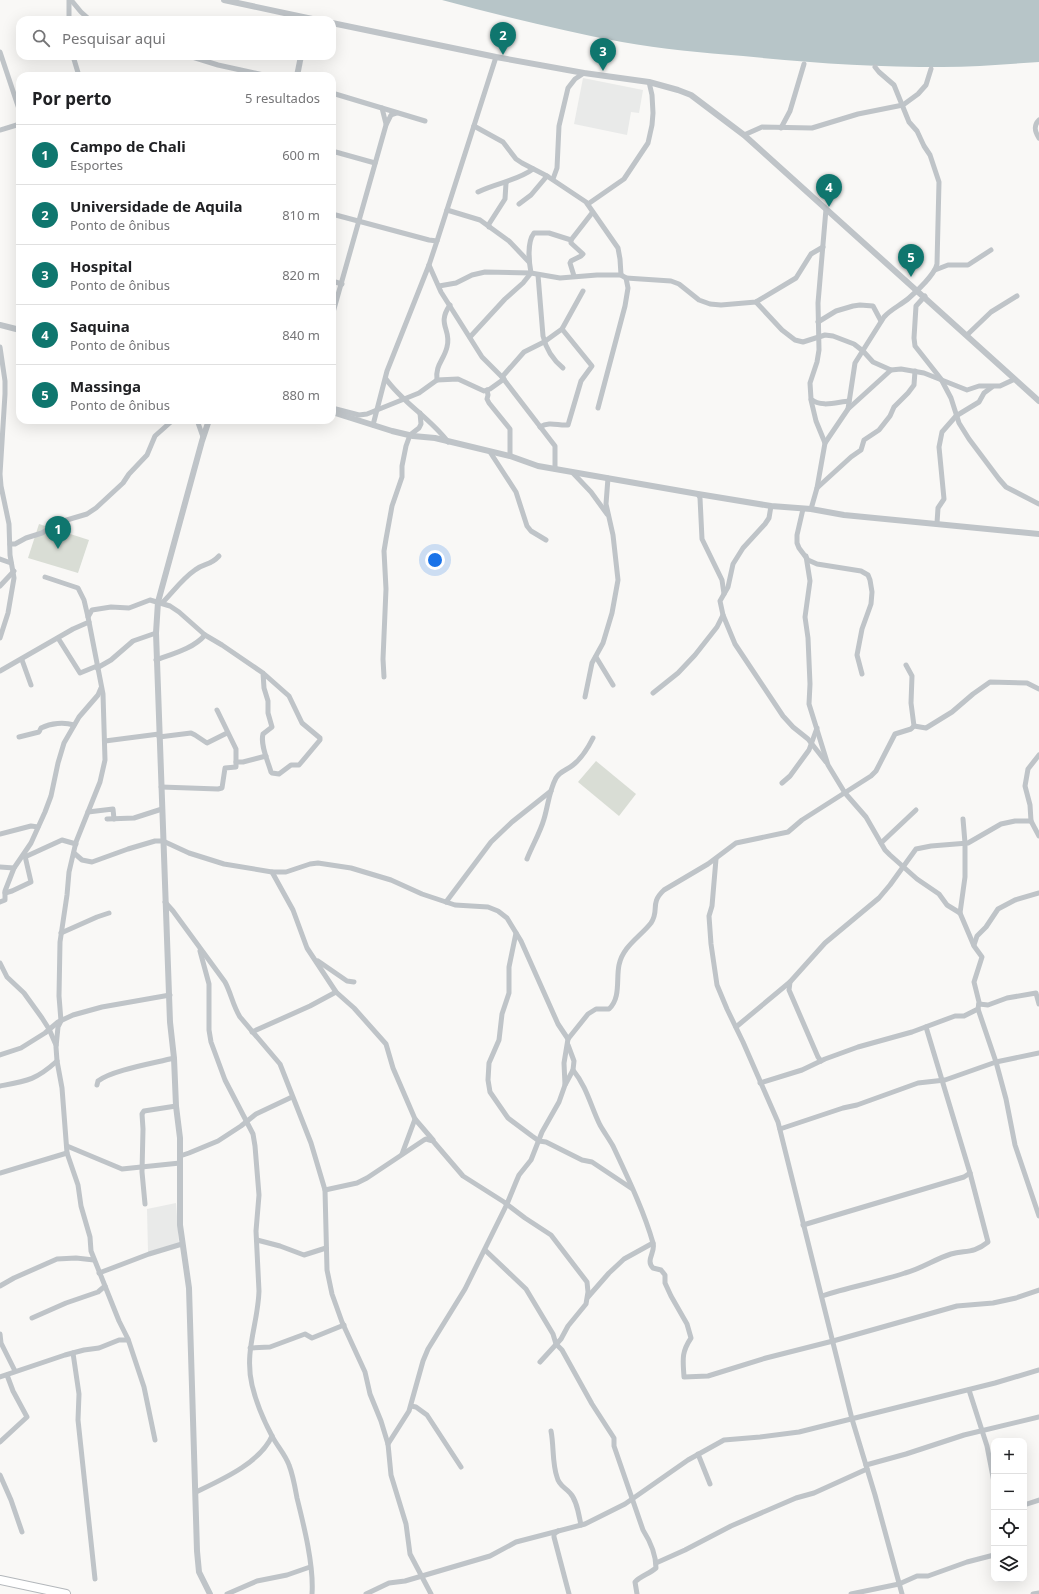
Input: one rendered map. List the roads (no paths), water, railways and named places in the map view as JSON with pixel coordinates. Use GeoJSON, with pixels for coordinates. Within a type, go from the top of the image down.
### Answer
{"type":"FeatureCollection","features":[{"type":"Feature","properties":{"kind":"highway"},"geometry":{"type":"LineString","coordinates":[[0,1580],[66,1594]]}},
{"type":"Feature","properties":{"kind":"street"},"geometry":{"type":"LineString","coordinates":[[69,16],[70,0]]}},
{"type":"Feature","properties":{"kind":"street"},"geometry":{"type":"LineString","coordinates":[[70,0],[86,16]]}},
{"type":"Feature","properties":{"kind":"street"},"geometry":{"type":"LineString","coordinates":[[224,0],[295,16]]}},
{"type":"Feature","properties":{"kind":"street"},"geometry":{"type":"LineString","coordinates":[[336,24],[496,57],[649,82],[691,95],[744,135],[917,289],[1039,401]]}},
{"type":"Feature","properties":{"kind":"street"},"geometry":{"type":"LineString","coordinates":[[0,52],[16,100]]}},
{"type":"Feature","properties":{"kind":"street"},"geometry":{"type":"LineString","coordinates":[[373,425],[376,410],[386,380],[387,371],[429,265],[496,57]]}},
{"type":"Feature","properties":{"kind":"street"},"geometry":{"type":"LineString","coordinates":[[74,60],[78,72]]}},
{"type":"Feature","properties":{"kind":"street"},"geometry":{"type":"LineString","coordinates":[[204,60],[251,72]]}},
{"type":"Feature","properties":{"kind":"street"},"geometry":{"type":"LineString","coordinates":[[298,72],[300,60]]}},
{"type":"Feature","properties":{"kind":"street"},"geometry":{"type":"LineString","coordinates":[[781,128],[790,111],[804,64]]}},
{"type":"Feature","properties":{"kind":"street"},"geometry":{"type":"LineString","coordinates":[[848,409],[856,364],[881,321],[888,312],[909,298],[935,270],[937,264],[939,182],[930,155],[917,131],[909,122],[903,104],[894,85],[878,72],[875,67]]}},
{"type":"Feature","properties":{"kind":"street"},"geometry":{"type":"LineString","coordinates":[[744,135],[762,127],[812,128],[858,114],[903,104],[918,94],[926,86],[931,69]]}},
{"type":"Feature","properties":{"kind":"street"},"geometry":{"type":"LineString","coordinates":[[553,179],[557,168],[559,126],[568,88],[575,79],[584,72]]}},
{"type":"Feature","properties":{"kind":"street"},"geometry":{"type":"LineString","coordinates":[[588,204],[624,179],[648,143],[653,114],[652,95],[649,82]]}},
{"type":"Feature","properties":{"kind":"street"},"geometry":{"type":"LineString","coordinates":[[336,95],[425,121]]}},
{"type":"Feature","properties":{"kind":"street"},"geometry":{"type":"LineString","coordinates":[[382,108],[386,124]]}},
{"type":"Feature","properties":{"kind":"street"},"geometry":{"type":"LineString","coordinates":[[336,303],[386,124],[391,115],[397,113]]}},
{"type":"Feature","properties":{"kind":"street"},"geometry":{"type":"LineString","coordinates":[[1039,120],[1035,127],[1039,138]]}},
{"type":"Feature","properties":{"kind":"street"},"geometry":{"type":"LineString","coordinates":[[0,130],[16,125]]}},
{"type":"Feature","properties":{"kind":"street"},"geometry":{"type":"LineString","coordinates":[[474,126],[499,139],[516,159],[553,179],[581,198],[588,204],[592,213],[618,248],[623,277],[628,288],[625,306],[598,408]]}},
{"type":"Feature","properties":{"kind":"street"},"geometry":{"type":"LineString","coordinates":[[336,152],[375,163]]}},
{"type":"Feature","properties":{"kind":"street"},"geometry":{"type":"LineString","coordinates":[[478,192],[488,187],[506,182],[528,172],[533,168]]}},
{"type":"Feature","properties":{"kind":"street"},"geometry":{"type":"LineString","coordinates":[[520,204],[531,195],[547,176]]}},
{"type":"Feature","properties":{"kind":"street"},"geometry":{"type":"LineString","coordinates":[[489,227],[489,224],[505,199],[506,182]]}},
{"type":"Feature","properties":{"kind":"street"},"geometry":{"type":"LineString","coordinates":[[826,209],[817,338],[818,362],[810,383],[811,399],[816,421],[826,443]]}},
{"type":"Feature","properties":{"kind":"street"},"geometry":{"type":"LineString","coordinates":[[447,210],[480,220],[509,241],[529,262]]}},
{"type":"Feature","properties":{"kind":"street"},"geometry":{"type":"LineString","coordinates":[[571,240],[592,213]]}},
{"type":"Feature","properties":{"kind":"street"},"geometry":{"type":"LineString","coordinates":[[336,215],[437,241]]}},
{"type":"Feature","properties":{"kind":"street"},"geometry":{"type":"LineString","coordinates":[[470,337],[531,273],[529,262],[534,233],[549,233],[571,240],[571,243],[583,254],[571,260],[570,263],[574,276]]}},
{"type":"Feature","properties":{"kind":"street"},"geometry":{"type":"LineString","coordinates":[[439,286],[456,283],[472,275],[485,272],[531,273],[560,278],[574,276],[623,277],[671,281],[679,284],[699,300],[710,304],[721,305],[756,302],[796,278],[811,254],[823,248]]}},
{"type":"Feature","properties":{"kind":"street"},"geometry":{"type":"LineString","coordinates":[[935,270],[948,265],[968,265],[991,250]]}},
{"type":"Feature","properties":{"kind":"street"},"geometry":{"type":"LineString","coordinates":[[429,265],[439,286],[482,357],[503,378],[555,446],[555,469]]}},
{"type":"Feature","properties":{"kind":"street"},"geometry":{"type":"LineString","coordinates":[[538,275],[544,342],[547,350],[563,368]]}},
{"type":"Feature","properties":{"kind":"street"},"geometry":{"type":"LineString","coordinates":[[336,283],[342,284]]}},
{"type":"Feature","properties":{"kind":"street"},"geometry":{"type":"LineString","coordinates":[[487,390],[503,378],[524,352],[544,342],[562,330],[583,291]]}},
{"type":"Feature","properties":{"kind":"street"},"geometry":{"type":"LineString","coordinates":[[924,296],[916,306],[915,346],[941,379],[951,398],[956,416],[969,438],[1006,487],[1039,504]]}},
{"type":"Feature","properties":{"kind":"street"},"geometry":{"type":"LineString","coordinates":[[967,335],[991,312],[1018,296]]}},
{"type":"Feature","properties":{"kind":"street"},"geometry":{"type":"LineString","coordinates":[[756,302],[782,330],[795,340],[803,342],[825,335],[833,336],[854,344],[864,351],[873,362],[891,370],[901,369],[915,371],[941,379],[967,390],[979,386],[992,387],[1005,385],[1014,379]]}},
{"type":"Feature","properties":{"kind":"street"},"geometry":{"type":"LineString","coordinates":[[437,380],[436,371],[447,347],[448,337],[443,318],[444,313],[450,305]]}},
{"type":"Feature","properties":{"kind":"street"},"geometry":{"type":"LineString","coordinates":[[818,322],[836,311],[860,305],[873,306],[881,321]]}},
{"type":"Feature","properties":{"kind":"street"},"geometry":{"type":"LineString","coordinates":[[0,325],[16,329]]}},
{"type":"Feature","properties":{"kind":"street"},"geometry":{"type":"LineString","coordinates":[[540,427],[544,424],[555,423],[568,425],[582,381],[592,366],[562,330]]}},
{"type":"Feature","properties":{"kind":"street"},"geometry":{"type":"LineString","coordinates":[[0,347],[5,381],[0,474],[9,524],[11,564],[14,571],[9,607],[3,632],[0,638]]}},
{"type":"Feature","properties":{"kind":"street"},"geometry":{"type":"LineString","coordinates":[[811,509],[826,443],[848,409],[891,370]]}},
{"type":"Feature","properties":{"kind":"street"},"geometry":{"type":"LineString","coordinates":[[817,488],[850,457],[861,450],[864,440],[882,427],[890,416],[894,407],[908,393],[914,384],[915,371]]}},
{"type":"Feature","properties":{"kind":"street"},"geometry":{"type":"LineString","coordinates":[[336,409],[359,415],[367,414],[419,393],[437,380],[458,379],[487,390]]}},
{"type":"Feature","properties":{"kind":"street"},"geometry":{"type":"LineString","coordinates":[[386,380],[393,390],[441,432],[448,442]]}},
{"type":"Feature","properties":{"kind":"street"},"geometry":{"type":"LineString","coordinates":[[937,523],[938,508],[944,499],[940,441],[942,432],[956,416],[974,406],[981,400],[984,393],[992,387]]}},
{"type":"Feature","properties":{"kind":"street"},"geometry":{"type":"LineString","coordinates":[[487,390],[487,399],[489,403],[510,429],[510,456]]}},
{"type":"Feature","properties":{"kind":"street"},"geometry":{"type":"LineString","coordinates":[[811,399],[815,403],[824,404],[849,401]]}},
{"type":"Feature","properties":{"kind":"street"},"geometry":{"type":"LineString","coordinates":[[336,413],[410,435],[428,437],[510,456],[538,466],[698,494],[771,506],[811,509],[844,515],[1039,534]]}},
{"type":"Feature","properties":{"kind":"street"},"geometry":{"type":"LineString","coordinates":[[384,677],[383,659],[386,589],[385,549],[392,506],[402,477],[403,459],[410,435],[419,428],[420,413]]}},
{"type":"Feature","properties":{"kind":"street"},"geometry":{"type":"LineString","coordinates":[[10,544],[15,544],[26,538],[42,533],[60,522],[87,514],[96,508],[123,483],[129,474],[147,455],[155,436],[168,424]]}},
{"type":"Feature","properties":{"kind":"street"},"geometry":{"type":"LineString","coordinates":[[198,424],[203,437]]}},
{"type":"Feature","properties":{"kind":"street"},"geometry":{"type":"LineString","coordinates":[[208,424],[160,603],[156,633],[156,660],[170,1022],[174,1058],[176,1106],[180,1138],[182,1244],[189,1288],[198,1566],[199,1572],[210,1594]]}},
{"type":"Feature","properties":{"kind":"street"},"geometry":{"type":"LineString","coordinates":[[490,452],[516,492],[527,526],[531,531],[546,540]]}},
{"type":"Feature","properties":{"kind":"street"},"geometry":{"type":"LineString","coordinates":[[572,472],[591,492],[609,516]]}},
{"type":"Feature","properties":{"kind":"street"},"geometry":{"type":"LineString","coordinates":[[585,697],[592,664],[603,643],[612,613],[618,580],[613,536],[606,504],[608,478]]}},
{"type":"Feature","properties":{"kind":"street"},"geometry":{"type":"LineString","coordinates":[[698,494],[700,498],[702,539],[722,580],[724,594]]}},
{"type":"Feature","properties":{"kind":"street"},"geometry":{"type":"LineString","coordinates":[[771,506],[769,518],[737,557],[730,571],[728,587],[720,601],[723,616],[735,644],[783,716],[812,744],[828,764],[845,793],[866,817],[890,856],[903,868],[939,894],[947,905],[960,913]]}},
{"type":"Feature","properties":{"kind":"street"},"geometry":{"type":"LineString","coordinates":[[803,509],[797,535],[797,542],[806,556],[813,563],[861,571],[868,575],[872,592],[871,604],[862,629],[857,654],[862,674]]}},
{"type":"Feature","properties":{"kind":"street"},"geometry":{"type":"LineString","coordinates":[[1031,533],[1039,530]]}},
{"type":"Feature","properties":{"kind":"street"},"geometry":{"type":"LineString","coordinates":[[160,603],[194,570],[213,562],[219,556]]}},
{"type":"Feature","properties":{"kind":"street"},"geometry":{"type":"LineString","coordinates":[[806,556],[810,581],[805,617],[808,638],[810,684],[809,704],[828,764]]}},
{"type":"Feature","properties":{"kind":"street"},"geometry":{"type":"LineString","coordinates":[[0,559],[11,564]]}},
{"type":"Feature","properties":{"kind":"street"},"geometry":{"type":"LineString","coordinates":[[0,586],[14,571]]}},
{"type":"Feature","properties":{"kind":"street"},"geometry":{"type":"LineString","coordinates":[[45,577],[78,588],[84,600],[104,704],[105,760],[100,782],[76,844],[69,872],[60,942],[59,996],[61,1009],[56,1047],[62,1088],[66,1146],[78,1185],[92,1258],[128,1340],[144,1387],[155,1440]]}},
{"type":"Feature","properties":{"kind":"street"},"geometry":{"type":"LineString","coordinates":[[0,671],[22,660],[89,620],[92,610],[129,608],[150,600],[160,603],[179,612],[205,635],[264,673],[292,699],[302,723],[320,740],[299,765],[291,764],[279,774],[272,773],[266,756],[262,736],[272,727],[268,713],[268,701],[264,688],[264,673]]}},
{"type":"Feature","properties":{"kind":"street"},"geometry":{"type":"LineString","coordinates":[[653,693],[678,673],[695,655],[717,627],[723,616]]}},
{"type":"Feature","properties":{"kind":"street"},"geometry":{"type":"LineString","coordinates":[[58,638],[80,673],[111,660],[133,641],[156,633]]}},
{"type":"Feature","properties":{"kind":"street"},"geometry":{"type":"LineString","coordinates":[[156,660],[189,647],[205,635]]}},
{"type":"Feature","properties":{"kind":"street"},"geometry":{"type":"LineString","coordinates":[[596,657],[613,686]]}},
{"type":"Feature","properties":{"kind":"street"},"geometry":{"type":"LineString","coordinates":[[22,660],[31,685]]}},
{"type":"Feature","properties":{"kind":"street"},"geometry":{"type":"LineString","coordinates":[[906,665],[912,676],[911,703],[914,726]]}},
{"type":"Feature","properties":{"kind":"street"},"geometry":{"type":"LineString","coordinates":[[568,1039],[588,1014],[596,1009],[609,1009],[614,1003],[617,997],[619,964],[623,953],[652,922],[655,913],[655,902],[659,894],[664,890],[716,859],[730,846],[736,843],[788,832],[876,771],[895,734],[911,729],[914,726],[926,728],[952,712],[990,682],[1027,683],[1039,689]]}},
{"type":"Feature","properties":{"kind":"street"},"geometry":{"type":"LineString","coordinates":[[0,902],[5,900],[5,893],[14,868],[25,855],[51,796],[64,743],[83,710],[98,695],[101,687]]}},
{"type":"Feature","properties":{"kind":"street"},"geometry":{"type":"LineString","coordinates":[[161,788],[222,788],[225,768],[235,768],[236,749],[217,710]]}},
{"type":"Feature","properties":{"kind":"street"},"geometry":{"type":"LineString","coordinates":[[19,737],[40,732],[42,728],[47,725],[65,723],[74,725]]}},
{"type":"Feature","properties":{"kind":"street"},"geometry":{"type":"LineString","coordinates":[[782,783],[790,776],[803,759],[812,744],[817,728]]}},
{"type":"Feature","properties":{"kind":"street"},"geometry":{"type":"LineString","coordinates":[[105,741],[191,733],[207,743],[227,732]]}},
{"type":"Feature","properties":{"kind":"street"},"geometry":{"type":"LineString","coordinates":[[527,859],[543,821],[550,791],[560,772],[573,765],[581,757],[589,747],[593,738]]}},
{"type":"Feature","properties":{"kind":"street"},"geometry":{"type":"LineString","coordinates":[[1039,755],[1028,769],[1025,786],[1030,805],[1030,821],[1039,836]]}},
{"type":"Feature","properties":{"kind":"street"},"geometry":{"type":"LineString","coordinates":[[236,762],[243,762],[266,756]]}},
{"type":"Feature","properties":{"kind":"street"},"geometry":{"type":"LineString","coordinates":[[446,902],[491,842],[550,791]]}},
{"type":"Feature","properties":{"kind":"street"},"geometry":{"type":"LineString","coordinates":[[107,819],[134,818],[162,808]]}},
{"type":"Feature","properties":{"kind":"street"},"geometry":{"type":"LineString","coordinates":[[88,812],[113,809],[114,819]]}},
{"type":"Feature","properties":{"kind":"street"},"geometry":{"type":"LineString","coordinates":[[881,843],[916,810]]}},
{"type":"Feature","properties":{"kind":"street"},"geometry":{"type":"LineString","coordinates":[[963,819],[965,877],[960,913],[974,946],[982,957],[974,982],[977,991],[978,1006],[1006,1099],[1015,1145],[1039,1216]]}},
{"type":"Feature","properties":{"kind":"street"},"geometry":{"type":"LineString","coordinates":[[736,1027],[790,982],[825,943],[879,898],[916,850],[931,846],[972,842],[1001,824],[1015,821],[1030,821]]}},
{"type":"Feature","properties":{"kind":"street"},"geometry":{"type":"LineString","coordinates":[[0,834],[31,826],[38,827]]}},
{"type":"Feature","properties":{"kind":"street"},"geometry":{"type":"LineString","coordinates":[[25,855],[62,840],[76,844]]}},
{"type":"Feature","properties":{"kind":"street"},"geometry":{"type":"LineString","coordinates":[[74,853],[82,860],[97,862],[116,852],[155,841],[163,841],[189,853],[224,864],[272,872],[286,872],[310,864],[331,864],[351,868],[391,880],[422,894],[455,905],[488,907],[498,911],[507,918],[524,946],[558,1024],[568,1039],[564,1063],[565,1085]]}},
{"type":"Feature","properties":{"kind":"street"},"geometry":{"type":"LineString","coordinates":[[5,893],[31,882],[25,855]]}},
{"type":"Feature","properties":{"kind":"street"},"geometry":{"type":"LineString","coordinates":[[716,859],[712,906],[709,916],[711,944],[718,985],[727,1009],[767,1096],[780,1129],[852,1419],[902,1594]]}},
{"type":"Feature","properties":{"kind":"street"},"geometry":{"type":"LineString","coordinates":[[0,867],[14,868]]}},
{"type":"Feature","properties":{"kind":"street"},"geometry":{"type":"LineString","coordinates":[[272,872],[293,910],[307,948],[336,992],[358,1013],[386,1044],[393,1068],[415,1119],[462,1176],[507,1204],[551,1235],[586,1279],[588,1286],[588,1298],[586,1304],[556,1344],[540,1362]]}},
{"type":"Feature","properties":{"kind":"street"},"geometry":{"type":"LineString","coordinates":[[974,946],[977,936],[986,927],[998,909],[1015,900],[1039,893]]}},
{"type":"Feature","properties":{"kind":"street"},"geometry":{"type":"LineString","coordinates":[[165,901],[225,982],[236,1010],[252,1032],[280,1064],[311,1143],[325,1190],[326,1248],[329,1283],[344,1326],[365,1372],[370,1394],[381,1421],[388,1444],[391,1475],[406,1524],[410,1554],[431,1594]]}},
{"type":"Feature","properties":{"kind":"street"},"geometry":{"type":"LineString","coordinates":[[61,933],[109,913]]}},
{"type":"Feature","properties":{"kind":"street"},"geometry":{"type":"LineString","coordinates":[[516,933],[509,967],[509,993],[502,1014],[499,1040],[489,1063],[488,1080],[490,1092],[504,1114],[539,1141],[546,1142],[582,1160],[592,1162],[631,1188]]}},
{"type":"Feature","properties":{"kind":"street"},"geometry":{"type":"LineString","coordinates":[[199,948],[208,984],[209,1030],[211,1042],[225,1080],[253,1134],[255,1146],[259,1195],[256,1231],[259,1301],[249,1357],[252,1385],[272,1436],[289,1465],[307,1541],[312,1580],[312,1594]]}},
{"type":"Feature","properties":{"kind":"street"},"geometry":{"type":"LineString","coordinates":[[316,960],[341,977],[350,982],[354,982]]}},
{"type":"Feature","properties":{"kind":"street"},"geometry":{"type":"LineString","coordinates":[[0,963],[7,977],[24,993],[42,1018],[49,1029],[56,1047]]}},
{"type":"Feature","properties":{"kind":"street"},"geometry":{"type":"LineString","coordinates":[[790,982],[789,990],[821,1061]]}},
{"type":"Feature","properties":{"kind":"street"},"geometry":{"type":"LineString","coordinates":[[252,1032],[310,1006],[336,992]]}},
{"type":"Feature","properties":{"kind":"street"},"geometry":{"type":"LineString","coordinates":[[760,1083],[802,1070],[858,1047],[926,1027],[955,1016],[964,1016],[978,1006],[1007,998],[1038,993],[1039,1004]]}},
{"type":"Feature","properties":{"kind":"street"},"geometry":{"type":"LineString","coordinates":[[0,1055],[21,1048],[60,1022],[73,1016],[102,1007],[170,995]]}},
{"type":"Feature","properties":{"kind":"street"},"geometry":{"type":"LineString","coordinates":[[61,1009],[73,1016]]}},
{"type":"Feature","properties":{"kind":"street"},"geometry":{"type":"LineString","coordinates":[[42,1018],[49,1022],[60,1022]]}},
{"type":"Feature","properties":{"kind":"street"},"geometry":{"type":"LineString","coordinates":[[822,1296],[905,1274],[951,1254],[970,1252],[988,1242],[970,1173],[926,1027]]}},
{"type":"Feature","properties":{"kind":"street"},"geometry":{"type":"LineString","coordinates":[[388,1444],[400,1427],[411,1406],[428,1349],[465,1290],[507,1204],[519,1175],[531,1160],[546,1124],[559,1102],[565,1085],[573,1070],[574,1061],[568,1045]]}},
{"type":"Feature","properties":{"kind":"street"},"geometry":{"type":"LineString","coordinates":[[780,1129],[843,1108],[857,1105],[918,1083],[941,1080],[961,1075],[996,1062],[1039,1053]]}},
{"type":"Feature","properties":{"kind":"street"},"geometry":{"type":"LineString","coordinates":[[97,1085],[101,1078],[113,1073],[174,1058]]}},
{"type":"Feature","properties":{"kind":"street"},"geometry":{"type":"LineString","coordinates":[[0,1086],[31,1080],[45,1072],[57,1062]]}},
{"type":"Feature","properties":{"kind":"street"},"geometry":{"type":"LineString","coordinates":[[573,1070],[580,1079],[599,1124],[613,1146],[653,1243],[654,1249],[650,1257],[650,1265],[653,1268],[661,1270],[665,1275],[665,1283],[687,1324],[691,1338],[685,1347],[683,1355],[684,1377],[708,1376],[766,1358],[957,1306],[993,1303],[1016,1298],[1039,1290]]}},
{"type":"Feature","properties":{"kind":"street"},"geometry":{"type":"LineString","coordinates":[[180,1156],[189,1154],[218,1141],[261,1111],[292,1097]]}},
{"type":"Feature","properties":{"kind":"street"},"geometry":{"type":"LineString","coordinates":[[144,1204],[142,1168],[142,1112],[176,1106]]}},
{"type":"Feature","properties":{"kind":"street"},"geometry":{"type":"LineString","coordinates":[[401,1155],[415,1119]]}},
{"type":"Feature","properties":{"kind":"street"},"geometry":{"type":"LineString","coordinates":[[325,1190],[356,1183],[367,1178],[424,1140],[426,1139],[433,1141]]}},
{"type":"Feature","properties":{"kind":"street"},"geometry":{"type":"LineString","coordinates":[[66,1146],[122,1169],[180,1163]]}},
{"type":"Feature","properties":{"kind":"street"},"geometry":{"type":"LineString","coordinates":[[0,1173],[67,1153]]}},
{"type":"Feature","properties":{"kind":"street"},"geometry":{"type":"LineString","coordinates":[[804,1225],[964,1177],[970,1173]]}},
{"type":"Feature","properties":{"kind":"street"},"geometry":{"type":"LineString","coordinates":[[257,1240],[280,1246],[304,1255],[326,1248]]}},
{"type":"Feature","properties":{"kind":"street"},"geometry":{"type":"LineString","coordinates":[[588,1298],[608,1273],[619,1263],[653,1243]]}},
{"type":"Feature","properties":{"kind":"street"},"geometry":{"type":"LineString","coordinates":[[99,1273],[143,1256],[182,1244]]}},
{"type":"Feature","properties":{"kind":"street"},"geometry":{"type":"LineString","coordinates":[[485,1250],[526,1289],[553,1334],[556,1344],[562,1350],[592,1404],[614,1438],[614,1446],[656,1563],[656,1568],[651,1573],[638,1578],[635,1582],[637,1594]]}},
{"type":"Feature","properties":{"kind":"street"},"geometry":{"type":"LineString","coordinates":[[0,1286],[14,1278],[57,1259],[92,1258]]}},
{"type":"Feature","properties":{"kind":"street"},"geometry":{"type":"LineString","coordinates":[[32,1318],[66,1303],[98,1292],[105,1286]]}},
{"type":"Feature","properties":{"kind":"street"},"geometry":{"type":"LineString","coordinates":[[250,1348],[270,1347],[305,1334],[312,1338],[344,1326]]}},
{"type":"Feature","properties":{"kind":"street"},"geometry":{"type":"LineString","coordinates":[[119,1340],[123,1330]]}},
{"type":"Feature","properties":{"kind":"street"},"geometry":{"type":"LineString","coordinates":[[0,1334],[1,1343],[15,1371]]}},
{"type":"Feature","properties":{"kind":"street"},"geometry":{"type":"LineString","coordinates":[[0,1377],[73,1353],[99,1348],[119,1340],[128,1340]]}},
{"type":"Feature","properties":{"kind":"street"},"geometry":{"type":"LineString","coordinates":[[73,1353],[79,1394],[78,1425],[84,1462],[95,1578]]}},
{"type":"Feature","properties":{"kind":"street"},"geometry":{"type":"LineString","coordinates":[[366,1594],[383,1585],[405,1581],[490,1556],[516,1542],[581,1525],[632,1499],[688,1460],[724,1440],[760,1438],[799,1432],[969,1390],[1039,1370]]}},
{"type":"Feature","properties":{"kind":"street"},"geometry":{"type":"LineString","coordinates":[[0,1442],[27,1417],[13,1391],[7,1375]]}},
{"type":"Feature","properties":{"kind":"street"},"geometry":{"type":"LineString","coordinates":[[969,1390],[987,1446],[992,1474]]}},
{"type":"Feature","properties":{"kind":"street"},"geometry":{"type":"LineString","coordinates":[[411,1406],[416,1407],[427,1415],[461,1467]]}},
{"type":"Feature","properties":{"kind":"street"},"geometry":{"type":"LineString","coordinates":[[656,1563],[731,1526],[796,1498],[814,1493],[866,1467],[982,1430],[1039,1417]]}},
{"type":"Feature","properties":{"kind":"street"},"geometry":{"type":"LineString","coordinates":[[551,1431],[554,1445],[556,1477],[561,1486],[572,1496],[581,1525]]}},
{"type":"Feature","properties":{"kind":"street"},"geometry":{"type":"LineString","coordinates":[[196,1492],[228,1476],[250,1461],[265,1448],[272,1436]]}},
{"type":"Feature","properties":{"kind":"street"},"geometry":{"type":"LineString","coordinates":[[698,1454],[710,1484]]}},
{"type":"Feature","properties":{"kind":"street"},"geometry":{"type":"LineString","coordinates":[[0,1475],[11,1500],[22,1532]]}},
{"type":"Feature","properties":{"kind":"street"},"geometry":{"type":"LineString","coordinates":[[1027,1504],[1039,1500]]}},
{"type":"Feature","properties":{"kind":"street"},"geometry":{"type":"LineString","coordinates":[[558,1530],[554,1534],[554,1537],[569,1594]]}},
{"type":"Feature","properties":{"kind":"street"},"geometry":{"type":"LineString","coordinates":[[851,1594],[899,1584],[917,1576],[928,1576],[967,1562],[991,1556]]}},
{"type":"Feature","properties":{"kind":"street"},"geometry":{"type":"LineString","coordinates":[[227,1594],[257,1581],[287,1575],[310,1567]]}},
{"type":"Feature","properties":{"kind":"street"},"geometry":{"type":"LineString","coordinates":[[1033,1594],[1039,1593]]}},
{"type":"Feature","properties":{"kind":"place","name":"Universidade de Aquila"},"geometry":{"type":"Point","coordinates":[503,55]}},
{"type":"Feature","properties":{"kind":"place","name":"Hospital"},"geometry":{"type":"Point","coordinates":[603,71]}},
{"type":"Feature","properties":{"kind":"place","name":"Saquina"},"geometry":{"type":"Point","coordinates":[829,207]}},
{"type":"Feature","properties":{"kind":"place","name":"Massinga"},"geometry":{"type":"Point","coordinates":[911,277]}},
{"type":"Feature","properties":{"kind":"place","name":"Campo de Chali"},"geometry":{"type":"Point","coordinates":[58,549]}}]}
